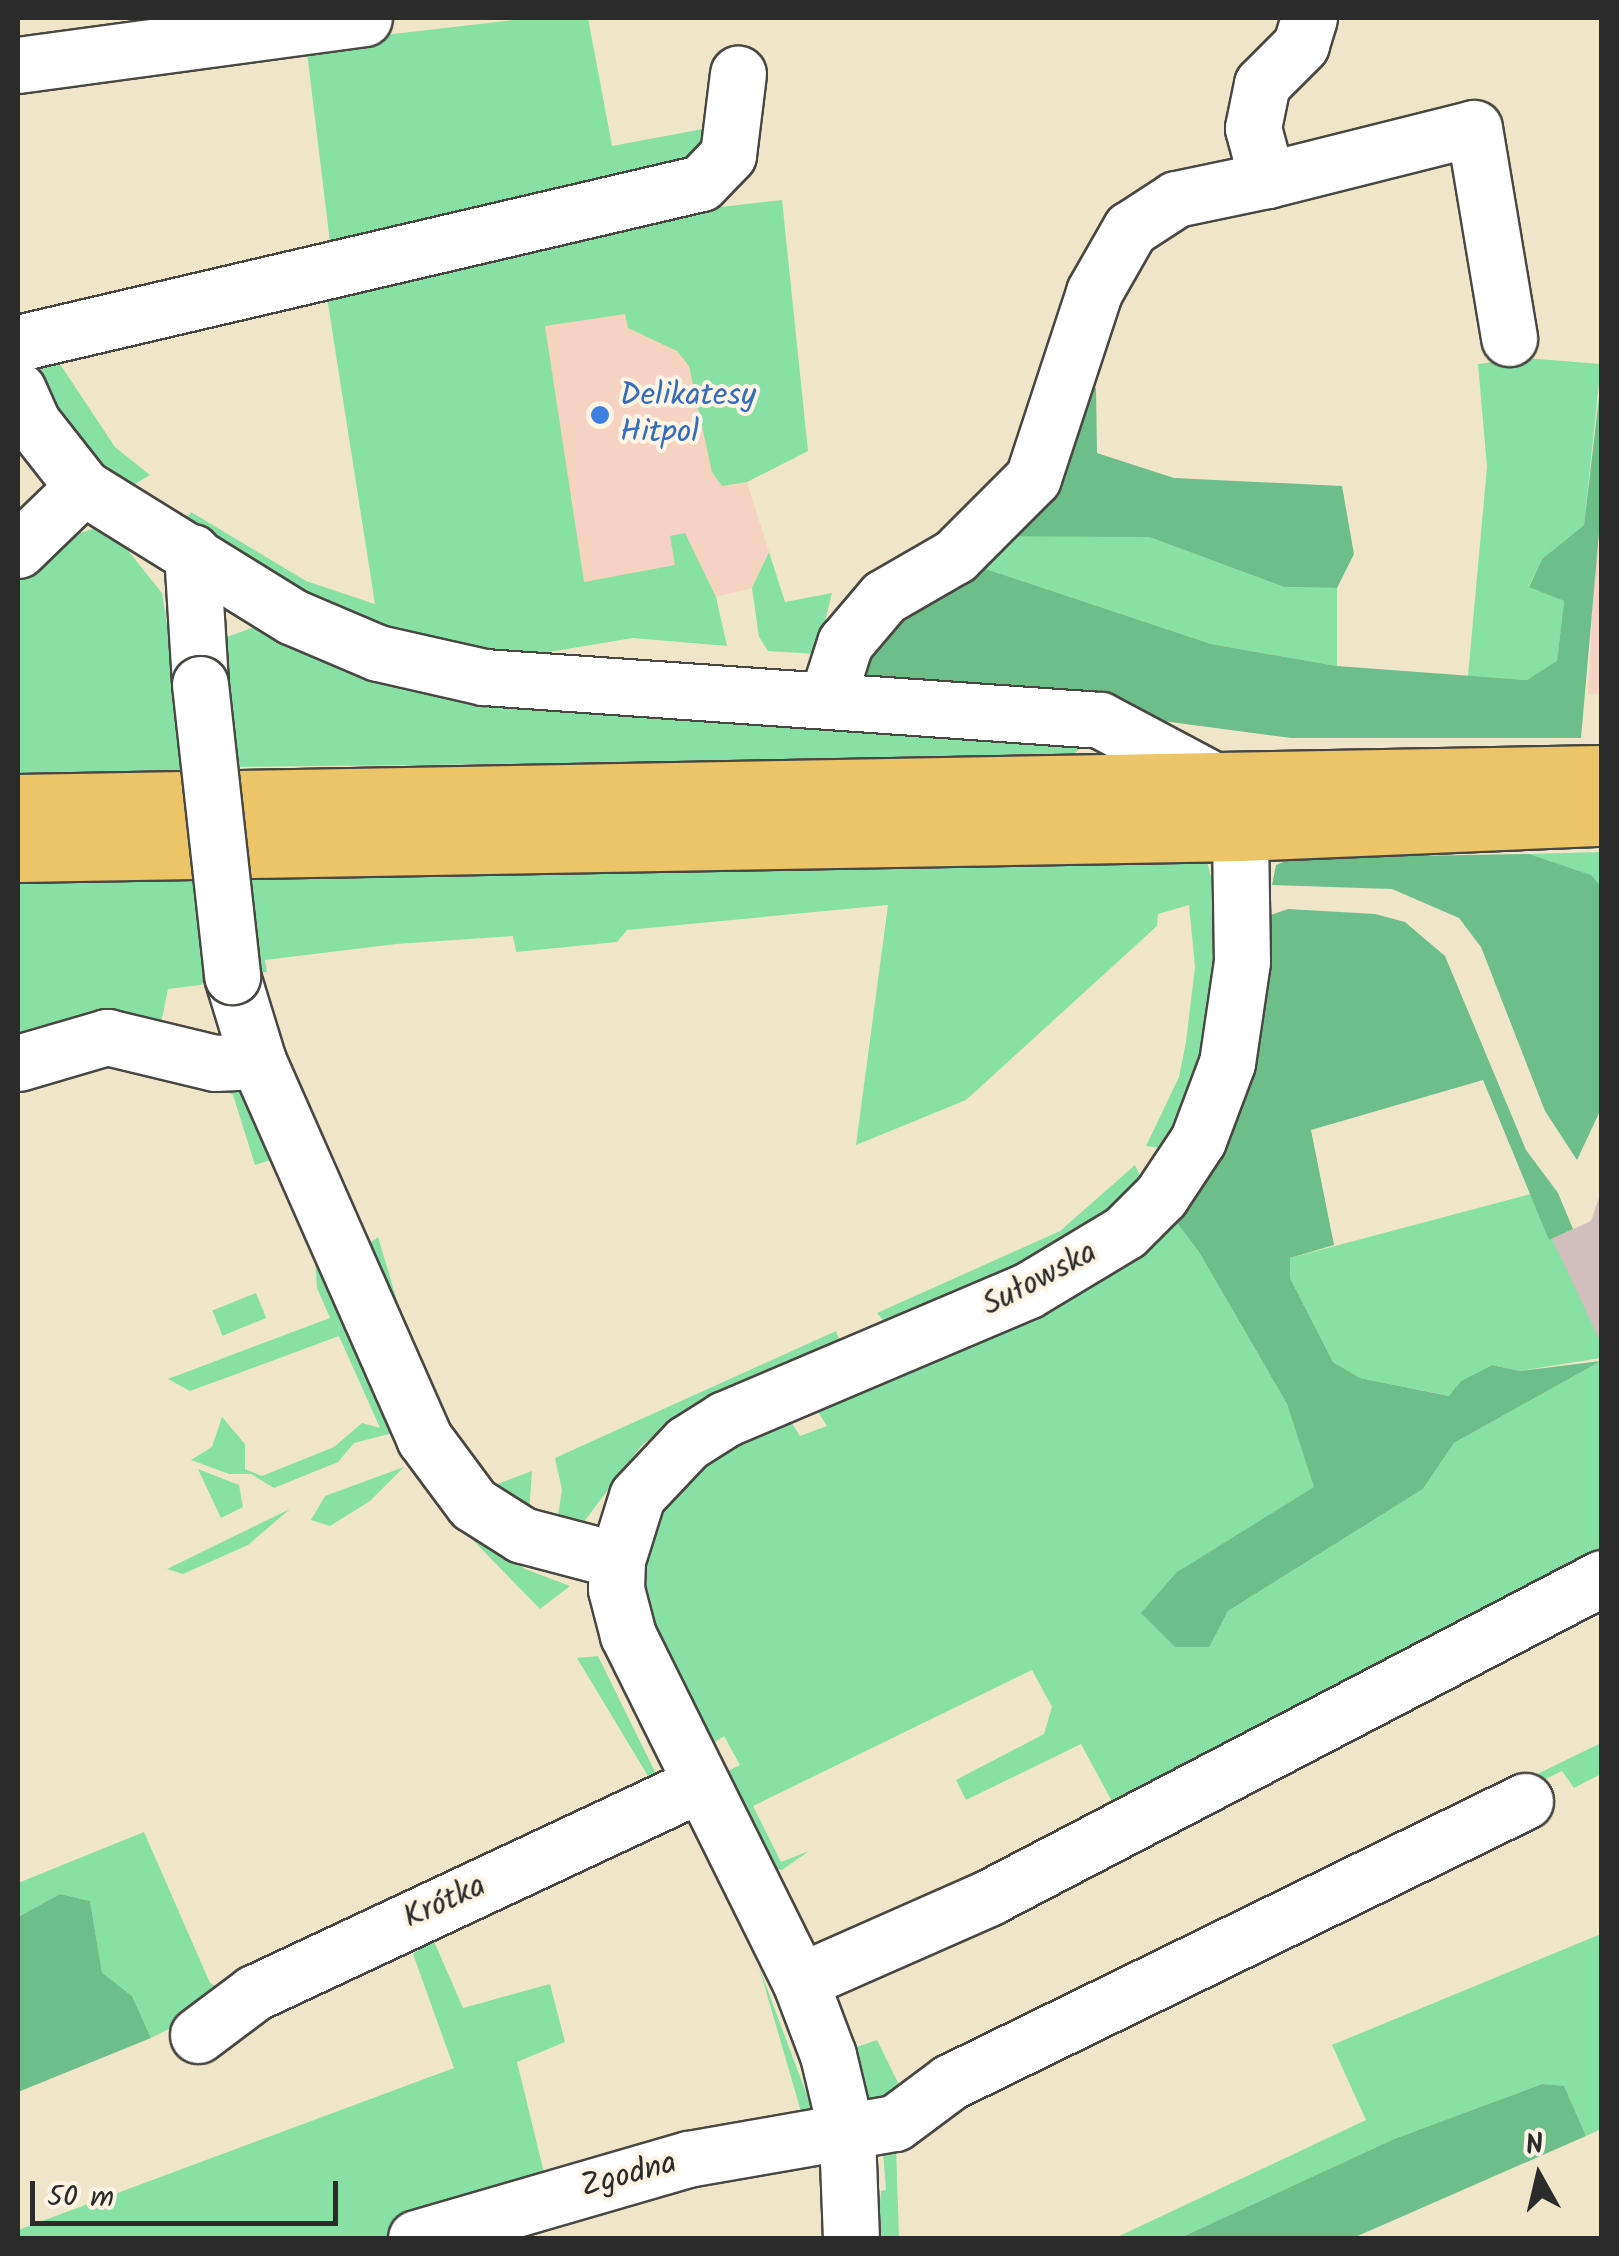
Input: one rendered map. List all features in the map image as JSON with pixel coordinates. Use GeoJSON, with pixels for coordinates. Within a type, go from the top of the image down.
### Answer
{"type":"FeatureCollection","features":[{"type":"Feature","properties":{"kind":"main road"},"geometry":{"type":"LineString","coordinates":[[18,802],[1602,773]]}},
{"type":"Feature","properties":{"kind":"main road"},"geometry":{"type":"LineString","coordinates":[[18,854],[1240,833],[1602,818]]}},
{"type":"Feature","properties":{"kind":"street"},"geometry":{"type":"LineString","coordinates":[[18,65],[364,18]]}},
{"type":"Feature","properties":{"kind":"street"},"geometry":{"type":"LineString","coordinates":[[1267,180],[1253,128],[1262,84],[1301,45],[1309,18]]}},
{"type":"Feature","properties":{"kind":"street"},"geometry":{"type":"LineString","coordinates":[[18,343],[701,183],[728,155],[738,74]]}},
{"type":"Feature","properties":{"kind":"street"},"geometry":{"type":"LineString","coordinates":[[827,698],[845,643],[884,597],[954,556],[1033,478],[1094,292],[1130,228],[1176,200],[1474,128],[1509,338]]}},
{"type":"Feature","properties":{"kind":"street"},"geometry":{"type":"LineString","coordinates":[[18,390],[32,422],[84,487],[293,617],[378,653],[484,677],[1100,720],[1210,778]]}},
{"type":"Feature","properties":{"kind":"street"},"geometry":{"type":"LineString","coordinates":[[18,550],[84,487]]}},
{"type":"Feature","properties":{"kind":"street"},"geometry":{"type":"LineString","coordinates":[[192,552],[200,684],[232,976],[258,1061],[304,1155],[390,1370],[446,1470],[473,1504],[522,1535],[617,1560],[622,1622],[800,1981],[828,2055],[847,2134],[852,2238]]}},
{"type":"Feature","properties":{"kind":"street","name":"Sułowska"},"geometry":{"type":"LineString","coordinates":[[617,1560],[638,1496],[686,1443],[725,1418],[1027,1291],[1125,1232],[1161,1196],[1198,1140],[1226,1063],[1242,962],[1240,833]]}},
{"type":"Feature","properties":{"kind":"street"},"geometry":{"type":"LineString","coordinates":[[18,1063],[107,1037],[215,1063],[258,1061]]}},
{"type":"Feature","properties":{"kind":"street"},"geometry":{"type":"LineString","coordinates":[[800,1981],[988,1898],[1602,1578]]}},
{"type":"Feature","properties":{"kind":"street","name":"Krótka"},"geometry":{"type":"LineString","coordinates":[[198,2034],[231,2005],[295,1972],[699,1784]]}},
{"type":"Feature","properties":{"kind":"street","name":"Zgodna"},"geometry":{"type":"LineString","coordinates":[[416,2238],[688,2159],[895,2123],[950,2082],[1525,1801]]}},
{"type":"Feature","properties":{"kind":"shaded area"},"geometry":{"type":"Polygon","coordinates":[[[680,218],[722,485],[747,482],[769,552],[752,588],[716,597],[560,593],[507,253],[680,218]]]}},
{"type":"Feature","properties":{"kind":"shaded area"},"geometry":{"type":"Polygon","coordinates":[[[1596,545],[1602,545],[1601,694],[1588,694],[1596,545]]]}},
{"type":"Feature","properties":{"kind":"shaded area"},"geometry":{"type":"Polygon","coordinates":[[[1601,1192],[1601,1343],[1549,1240],[1591,1221],[1601,1192]]]}},
{"type":"Feature","properties":{"kind":"green space"},"geometry":{"type":"Polygon","coordinates":[[[531,18],[588,18],[612,146],[719,126],[689,166],[332,259],[306,44],[531,18]]]}},
{"type":"Feature","properties":{"kind":"green space"},"geometry":{"type":"Polygon","coordinates":[[[730,183],[721,207],[782,200],[808,451],[747,482],[722,486],[712,472],[689,366],[677,351],[628,328],[625,314],[545,326],[584,582],[675,565],[670,536],[685,533],[716,597],[727,646],[633,638],[489,662],[382,637],[225,558],[181,528],[191,512],[306,581],[375,604],[326,291],[50,349],[115,447],[150,475],[133,485],[108,471],[59,414],[25,359],[26,347],[46,342],[730,183]]]}},
{"type":"Feature","properties":{"kind":"green space"},"geometry":{"type":"Polygon","coordinates":[[[1525,358],[1601,364],[1584,525],[1542,559],[1529,586],[1564,601],[1557,662],[1527,680],[1468,676],[1487,467],[1478,364],[1525,358]]]}},
{"type":"Feature","properties":{"kind":"green space"},"geometry":{"type":"Polygon","coordinates":[[[1601,380],[1602,499],[1581,738],[1291,738],[907,687],[862,674],[883,614],[974,565],[1211,644],[1337,666],[1527,680],[1557,661],[1564,601],[1529,587],[1542,559],[1584,525],[1601,380]]]}},
{"type":"Feature","properties":{"kind":"green space"},"geometry":{"type":"Polygon","coordinates":[[[1096,388],[1097,453],[1174,478],[1342,486],[1354,554],[1337,588],[1284,587],[1149,537],[994,536],[1080,389],[1096,388]]]}},
{"type":"Feature","properties":{"kind":"green space"},"geometry":{"type":"Polygon","coordinates":[[[95,528],[122,543],[162,593],[191,771],[18,778],[18,579],[69,537],[95,528]]]}},
{"type":"Feature","properties":{"kind":"green space"},"geometry":{"type":"Polygon","coordinates":[[[1064,533],[1149,537],[1284,587],[1337,588],[1337,666],[1211,644],[974,565],[994,536],[1064,533]]]}},
{"type":"Feature","properties":{"kind":"green space"},"geometry":{"type":"Polygon","coordinates":[[[769,552],[785,602],[832,593],[817,654],[768,651],[759,637],[752,588],[769,552]]]}},
{"type":"Feature","properties":{"kind":"green space"},"geometry":{"type":"Polygon","coordinates":[[[252,628],[1079,741],[1082,747],[1069,758],[236,767],[223,656],[227,637],[252,628]]]}},
{"type":"Feature","properties":{"kind":"green space"},"geometry":{"type":"Polygon","coordinates":[[[1601,852],[1601,888],[1590,875],[1529,854],[1601,852]]]}},
{"type":"Feature","properties":{"kind":"green space"},"geometry":{"type":"Polygon","coordinates":[[[1529,854],[1591,875],[1602,888],[1601,1109],[1577,1160],[1545,1111],[1481,947],[1459,918],[1392,889],[1272,885],[1276,865],[1293,858],[1529,854]]]}},
{"type":"Feature","properties":{"kind":"green space"},"geometry":{"type":"Polygon","coordinates":[[[1207,861],[1223,923],[1196,1102],[1161,1148],[1146,1146],[1179,1077],[1186,1042],[1195,967],[1189,905],[1158,914],[1157,926],[966,1100],[856,1145],[888,905],[627,930],[617,942],[516,952],[513,936],[396,944],[265,960],[267,972],[256,973],[246,869],[1207,861]]]}},
{"type":"Feature","properties":{"kind":"green space"},"geometry":{"type":"Polygon","coordinates":[[[200,870],[210,971],[201,985],[168,989],[159,1033],[18,1046],[18,874],[200,870]]]}},
{"type":"Feature","properties":{"kind":"green space"},"geometry":{"type":"Polygon","coordinates":[[[1288,909],[1375,914],[1405,922],[1445,956],[1526,1150],[1558,1193],[1573,1229],[1549,1240],[1483,1080],[1311,1130],[1334,1245],[1290,1258],[1290,1278],[1333,1362],[1360,1378],[1449,1396],[1461,1381],[1492,1365],[1520,1371],[1601,1361],[1454,1443],[1423,1489],[1228,1611],[1209,1647],[1175,1647],[1141,1613],[1177,1572],[1314,1487],[1287,1404],[1199,1252],[1168,1211],[1268,916],[1288,909]]]}},
{"type":"Feature","properties":{"kind":"green space"},"geometry":{"type":"Polygon","coordinates":[[[245,1083],[283,1156],[255,1165],[233,1095],[224,1089],[245,1083]]]}},
{"type":"Feature","properties":{"kind":"green space"},"geometry":{"type":"Polygon","coordinates":[[[1135,1165],[1145,1186],[1061,1253],[888,1326],[877,1313],[1060,1231],[1135,1165]]]}},
{"type":"Feature","properties":{"kind":"green space"},"geometry":{"type":"Polygon","coordinates":[[[1531,1194],[1601,1343],[1601,1358],[1520,1371],[1492,1365],[1461,1381],[1450,1396],[1360,1378],[1333,1362],[1290,1278],[1290,1258],[1531,1194]]]}},
{"type":"Feature","properties":{"kind":"green space"},"geometry":{"type":"Polygon","coordinates":[[[1168,1211],[1199,1252],[1287,1404],[1315,1487],[1177,1572],[1208,1647],[1228,1611],[1423,1489],[1454,1443],[1601,1361],[1601,1562],[1121,1818],[1081,1744],[966,1800],[956,1780],[1044,1734],[1052,1707],[1032,1670],[753,1806],[781,1862],[809,1851],[782,1870],[770,1868],[718,1776],[740,1765],[724,1736],[712,1744],[675,1696],[645,1604],[645,1553],[663,1502],[708,1453],[788,1417],[800,1436],[827,1426],[815,1407],[1168,1211]]]}},
{"type":"Feature","properties":{"kind":"green space"},"geometry":{"type":"Polygon","coordinates":[[[378,1237],[426,1398],[456,1453],[484,1489],[532,1471],[529,1514],[521,1518],[485,1499],[434,1434],[394,1357],[355,1253],[378,1237]]]}},
{"type":"Feature","properties":{"kind":"green space"},"geometry":{"type":"Polygon","coordinates":[[[315,1257],[382,1411],[395,1415],[389,1434],[354,1443],[338,1462],[274,1488],[251,1474],[229,1474],[191,1460],[212,1447],[222,1417],[245,1444],[245,1469],[262,1476],[334,1447],[362,1423],[380,1428],[339,1336],[190,1391],[168,1379],[330,1318],[317,1288],[315,1257]]]}},
{"type":"Feature","properties":{"kind":"green space"},"geometry":{"type":"Polygon","coordinates":[[[256,1293],[266,1318],[223,1336],[212,1311],[256,1293]]]}},
{"type":"Feature","properties":{"kind":"green space"},"geometry":{"type":"Polygon","coordinates":[[[836,1331],[842,1347],[664,1428],[642,1445],[583,1523],[557,1521],[562,1490],[555,1458],[836,1331]]]}},
{"type":"Feature","properties":{"kind":"green space"},"geometry":{"type":"Polygon","coordinates":[[[404,1467],[370,1501],[330,1526],[311,1520],[325,1496],[404,1467]]]}},
{"type":"Feature","properties":{"kind":"green space"},"geometry":{"type":"Polygon","coordinates":[[[198,1469],[239,1485],[243,1507],[221,1518],[198,1469]]]}},
{"type":"Feature","properties":{"kind":"green space"},"geometry":{"type":"Polygon","coordinates":[[[290,1509],[248,1545],[183,1574],[167,1569],[290,1509]]]}},
{"type":"Feature","properties":{"kind":"green space"},"geometry":{"type":"Polygon","coordinates":[[[475,1521],[525,1569],[570,1586],[540,1609],[464,1531],[475,1521]]]}},
{"type":"Feature","properties":{"kind":"green space"},"geometry":{"type":"Polygon","coordinates":[[[598,1656],[663,1788],[347,1939],[332,1930],[332,1924],[345,1934],[387,1914],[387,1904],[416,1891],[424,1897],[654,1786],[577,1658],[598,1656]]]}},
{"type":"Feature","properties":{"kind":"green space"},"geometry":{"type":"Polygon","coordinates":[[[1601,1743],[1601,1774],[1574,1788],[1562,1771],[863,2112],[848,2050],[877,2040],[899,2085],[1601,1743]]]}},
{"type":"Feature","properties":{"kind":"green space"},"geometry":{"type":"Polygon","coordinates":[[[144,1832],[210,1983],[221,1989],[301,1953],[302,1938],[311,1958],[151,2038],[132,1996],[102,1974],[90,1901],[60,1894],[18,1917],[18,1883],[144,1832]]]}},
{"type":"Feature","properties":{"kind":"green space"},"geometry":{"type":"Polygon","coordinates":[[[60,1894],[90,1901],[102,1973],[132,1996],[151,2038],[18,2092],[18,1917],[60,1894]]]}},
{"type":"Feature","properties":{"kind":"green space"},"geometry":{"type":"Polygon","coordinates":[[[1601,1934],[1601,2129],[1586,2136],[1564,2087],[1542,2084],[1394,2139],[1180,2238],[1115,2238],[1366,2120],[1332,2045],[1601,1934]]]}},
{"type":"Feature","properties":{"kind":"green space"},"geometry":{"type":"Polygon","coordinates":[[[433,1939],[463,2008],[550,1984],[565,2042],[517,2062],[547,2185],[802,2115],[759,1967],[814,2114],[392,2238],[18,2238],[18,2230],[454,2068],[413,1954],[433,1939]]]}},
{"type":"Feature","properties":{"kind":"green space"},"geometry":{"type":"Polygon","coordinates":[[[1542,2084],[1564,2086],[1586,2136],[1353,2238],[1180,2238],[1394,2139],[1542,2084]]]}},
{"type":"Feature","properties":{"kind":"green space"},"geometry":{"type":"Polygon","coordinates":[[[945,2128],[896,2147],[899,2238],[877,2238],[881,2191],[886,2190],[883,2151],[945,2128]]]}},
{"type":"Feature","properties":{"kind":"place","name":"Delikatesy Hitpol"},"geometry":{"type":"Point","coordinates":[600,415]}}]}
